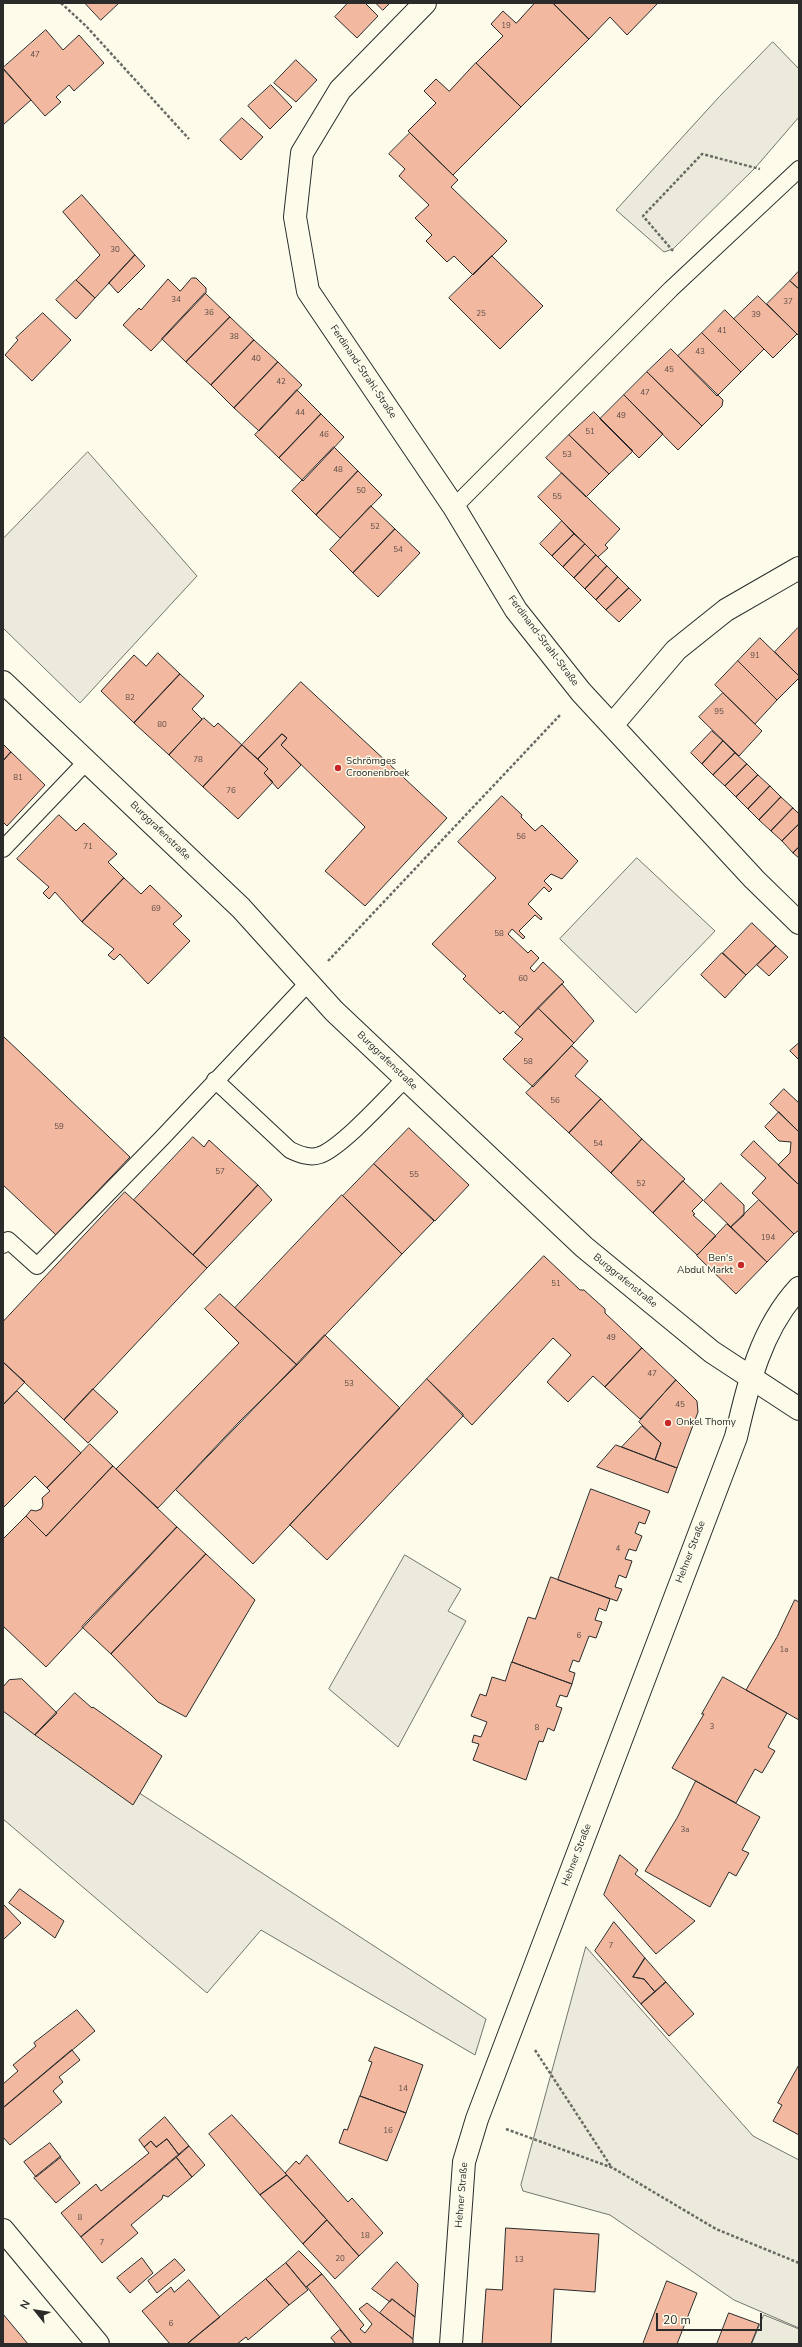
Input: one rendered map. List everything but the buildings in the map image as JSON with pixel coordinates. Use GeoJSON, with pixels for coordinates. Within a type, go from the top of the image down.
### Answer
{"type":"FeatureCollection","features":[{"type":"Feature","properties":{"kind":"street","name":"Ferdinand-Strahl-Straße"},"geometry":{"type":"LineString","coordinates":[[425,3],[340,90],[302,153],[295,218],[308,291],[454,507],[516,610],[581,692],[613,724],[754,879],[799,923]]}},
{"type":"Feature","properties":{"kind":"street"},"geometry":{"type":"LineString","coordinates":[[613,724],[676,650],[726,610],[799,568]]}},
{"type":"Feature","properties":{"kind":"street","name":"Burggrafenstraße"},"geometry":{"type":"LineString","coordinates":[[3,682],[241,908],[308,983],[406,1079],[584,1247],[712,1352],[799,1409]]}},
{"type":"Feature","properties":{"kind":"street","name":"Hehner Straße"},"geometry":{"type":"LineString","coordinates":[[451,2344],[464,2162],[477,2118],[736,1437],[750,1377],[770,1329],[799,1288]]}},
{"type":"Feature","properties":{"kind":"street"},"geometry":{"type":"LineString","coordinates":[[3,2230],[98,2344]]}},
{"type":"Feature","properties":{"kind":"lane"},"geometry":{"type":"LineString","coordinates":[[454,507],[671,289],[799,168]]}},
{"type":"Feature","properties":{"kind":"lane"},"geometry":{"type":"LineString","coordinates":[[3,849],[87,761]]}},
{"type":"Feature","properties":{"kind":"lane"},"geometry":{"type":"LineString","coordinates":[[3,1245],[8,1240],[37,1266],[162,1138],[308,983]]}},
{"type":"Feature","properties":{"kind":"lane"},"geometry":{"type":"LineString","coordinates":[[215,1080],[286,1146],[304,1156],[319,1156],[340,1142],[406,1079]]}},
{"type":"Feature","properties":{"kind":"path"},"geometry":{"type":"LineString","coordinates":[[61,3],[86,26],[189,138]]}},
{"type":"Feature","properties":{"kind":"path"},"geometry":{"type":"LineString","coordinates":[[671,289],[673,249],[643,216],[702,154],[755,168]]}},
{"type":"Feature","properties":{"kind":"path"},"geometry":{"type":"LineString","coordinates":[[308,983],[581,692]]}},
{"type":"Feature","properties":{"kind":"path"},"geometry":{"type":"LineString","coordinates":[[515,2021],[613,2168]]}},
{"type":"Feature","properties":{"kind":"path"},"geometry":{"type":"LineString","coordinates":[[477,2118],[613,2168],[716,2229],[799,2263]]}},
{"type":"Feature","properties":{"kind":"shaded area"},"geometry":{"type":"Polygon","coordinates":[[[773,42],[799,69],[799,117],[755,168],[673,249],[664,252],[616,210],[719,97],[773,42]]]}},
{"type":"Feature","properties":{"kind":"shaded area"},"geometry":{"type":"Polygon","coordinates":[[[88,452],[197,576],[80,703],[3,628],[3,539],[88,452]]]}},
{"type":"Feature","properties":{"kind":"shaded area"},"geometry":{"type":"Polygon","coordinates":[[[637,858],[715,931],[636,1013],[560,939],[637,858]]]}},
{"type":"Feature","properties":{"kind":"shaded area"},"geometry":{"type":"Polygon","coordinates":[[[405,1555],[461,1589],[448,1611],[466,1621],[398,1747],[329,1689],[405,1555]]]}},
{"type":"Feature","properties":{"kind":"shaded area"},"geometry":{"type":"Polygon","coordinates":[[[3,1693],[81,1755],[486,2019],[475,2055],[261,1930],[207,1993],[3,1819],[3,1693]]]}},
{"type":"Feature","properties":{"kind":"shaded area"},"geometry":{"type":"Polygon","coordinates":[[[586,1947],[753,2136],[799,2160],[799,2328],[734,2300],[610,2215],[523,2191],[521,2185],[586,1947]]]}},
{"type":"Feature","properties":{"kind":"shaded area"},"geometry":{"type":"Polygon","coordinates":[[[764,2315],[799,2329],[799,2344],[752,2344],[764,2315]]]}},
{"type":"Feature","properties":{"kind":"place","name":"Schrömges Croonenbroek"},"geometry":{"type":"Point","coordinates":[338,768]}},
{"type":"Feature","properties":{"kind":"place","name":"Ben's Abdul Markt"},"geometry":{"type":"Point","coordinates":[741,1265]}},
{"type":"Feature","properties":{"kind":"place","name":"Onkel Thomy"},"geometry":{"type":"Point","coordinates":[668,1423]}}]}
